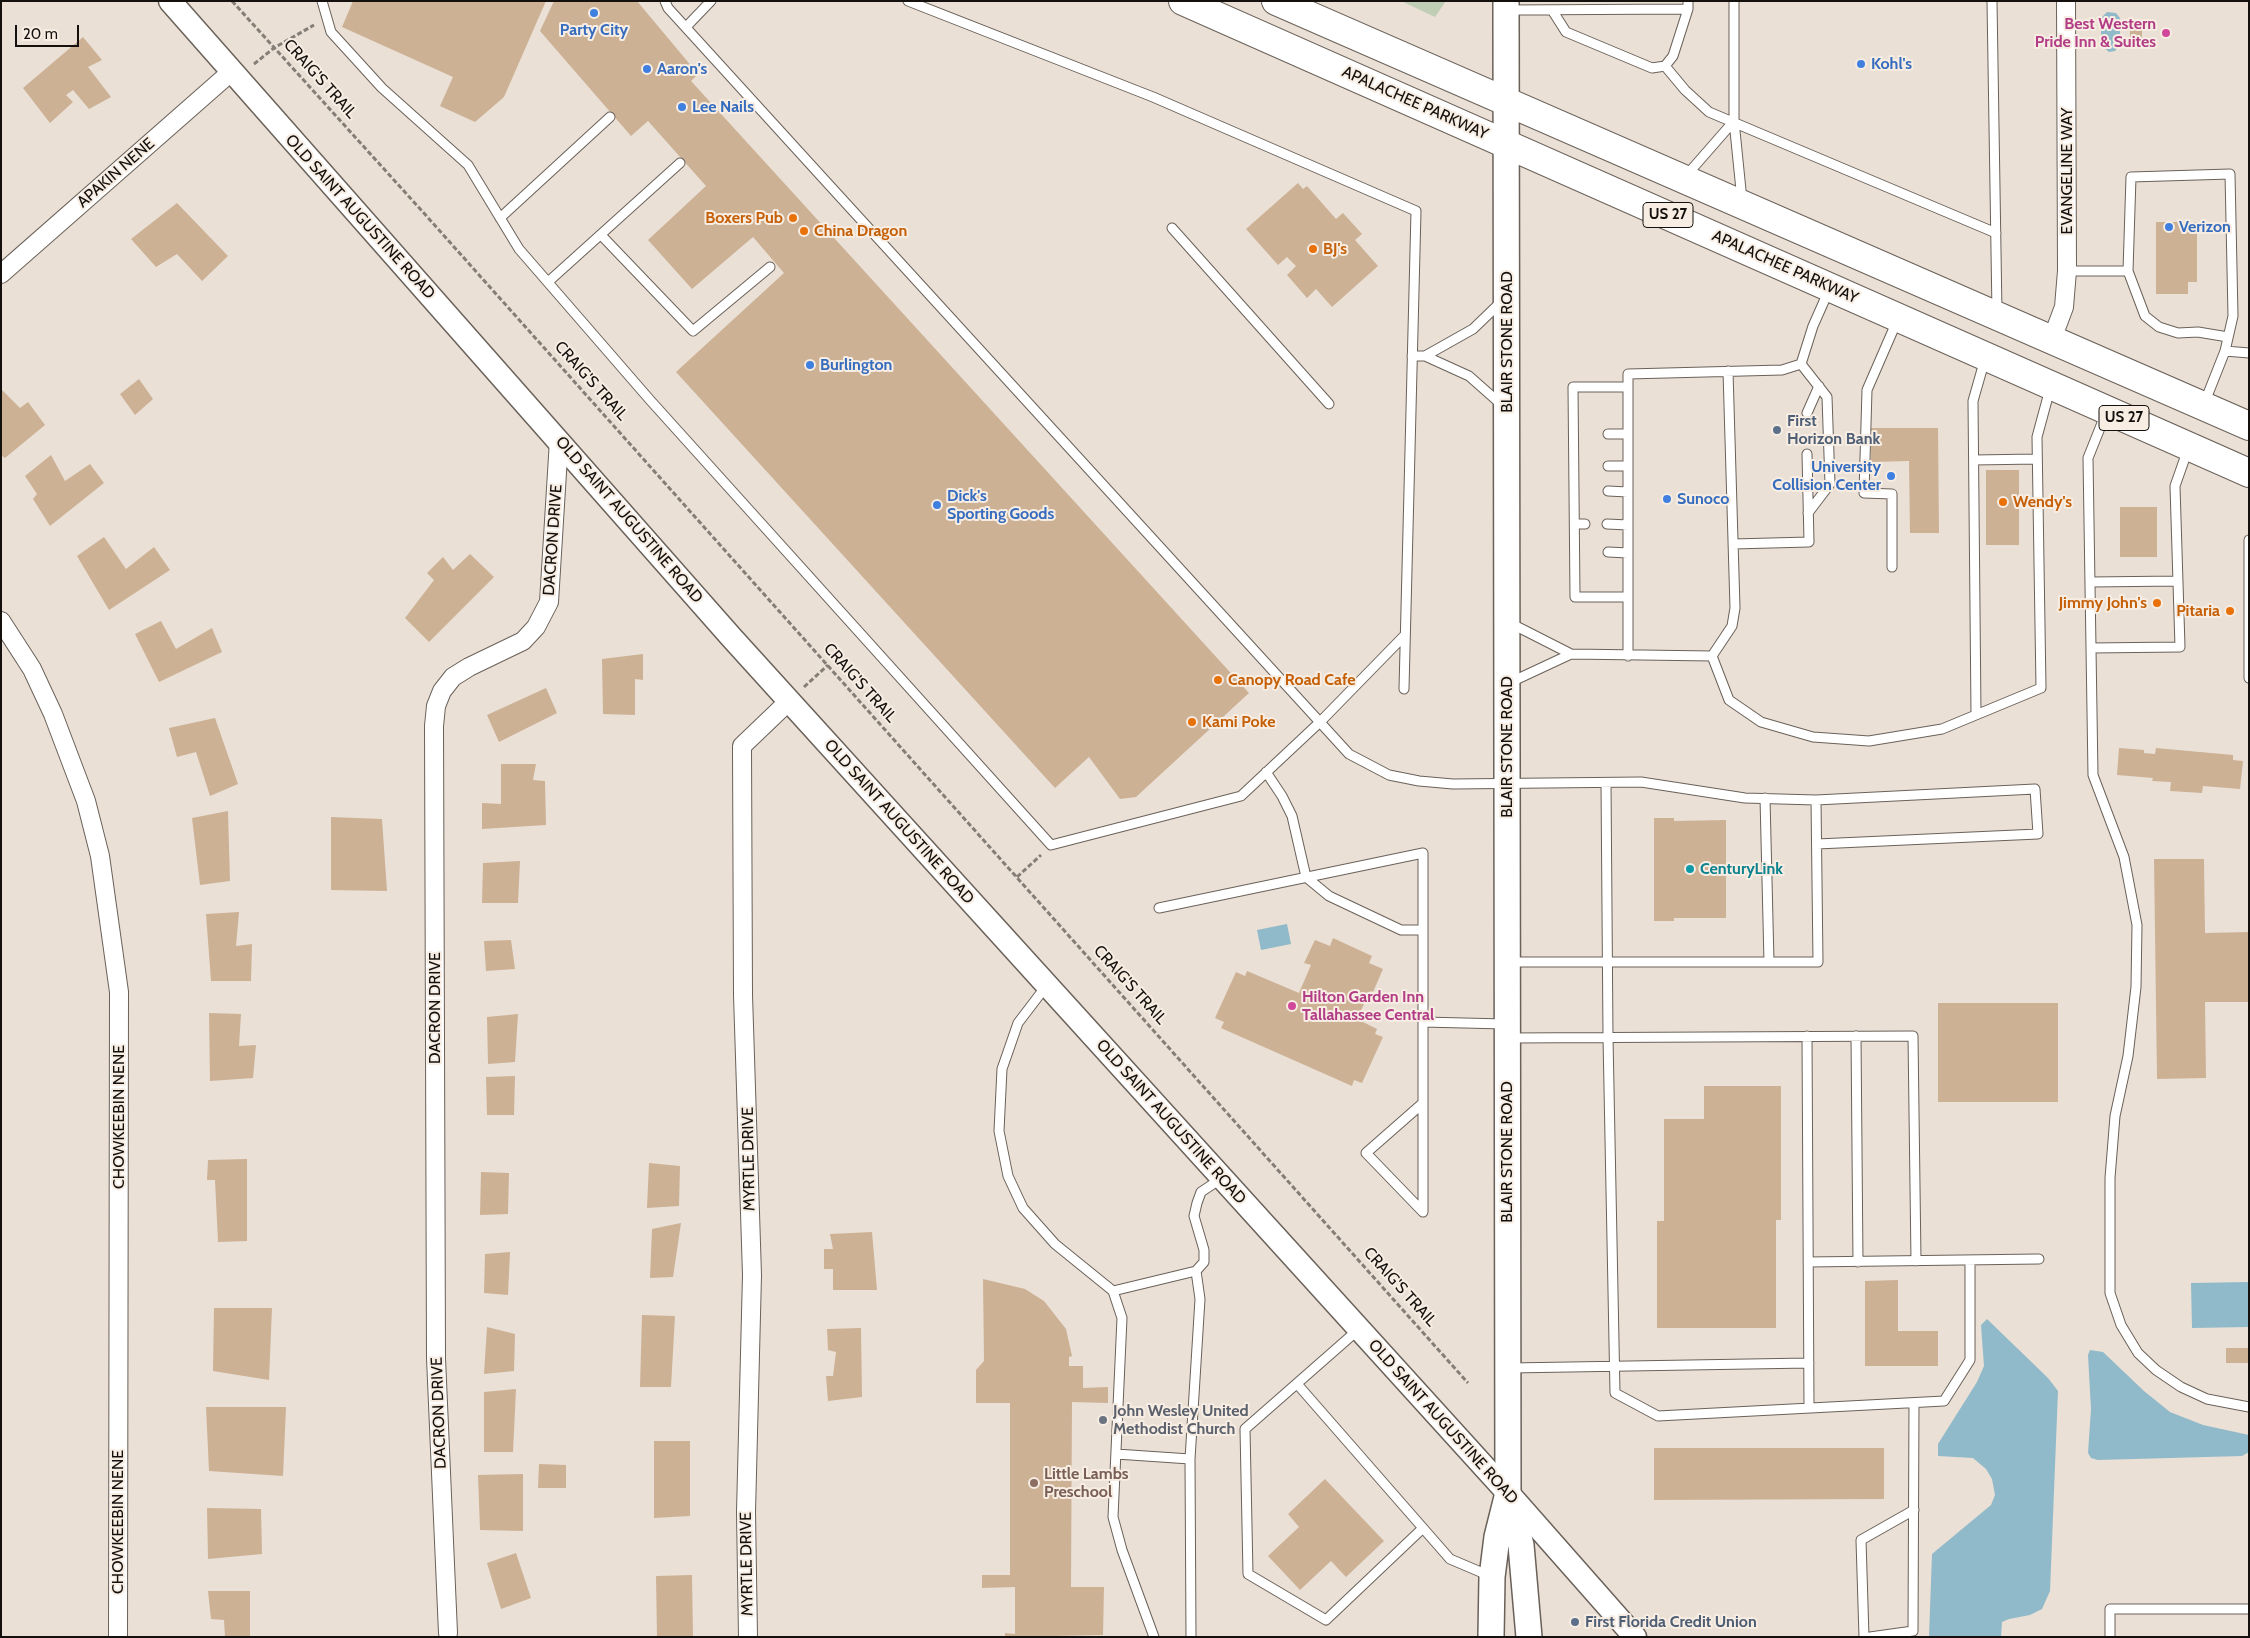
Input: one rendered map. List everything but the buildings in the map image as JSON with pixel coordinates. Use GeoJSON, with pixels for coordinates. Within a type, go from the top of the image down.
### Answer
{"type":"FeatureCollection","features":[{"type":"Feature","properties":{"kind":"main road","name":"APALACHEE PARKWAY"},"geometry":{"type":"LineString","coordinates":[[1183,1],[2249,474]]}},
{"type":"Feature","properties":{"kind":"main road","name":"US 27"},"geometry":{"type":"LineString","coordinates":[[1276,1],[2249,426]]}},
{"type":"Feature","properties":{"kind":"main road","name":"BLAIR STONE ROAD"},"geometry":{"type":"LineString","coordinates":[[1490,1637],[1492,1578],[1497,1537],[1508,1493],[1506,6]]}},
{"type":"Feature","properties":{"kind":"main road","name":"BLAIR STONE ROAD"},"geometry":{"type":"LineString","coordinates":[[1508,1493],[1521,1545],[1528,1637]]}},
{"type":"Feature","properties":{"kind":"street","name":"OLD SAINT AUGUSTINE ROAD"},"geometry":{"type":"LineString","coordinates":[[170,1],[233,75],[789,701],[1508,1493],[1635,1637]]}},
{"type":"Feature","properties":{"kind":"street","name":"EVANGELINE WAY"},"geometry":{"type":"LineString","coordinates":[[2052,339],[2064,306],[2067,271],[2066,1]]}},
{"type":"Feature","properties":{"kind":"street","name":"APAKIN NENE"},"geometry":{"type":"LineString","coordinates":[[1,274],[233,75]]}},
{"type":"Feature","properties":{"kind":"street","name":"DACRON DRIVE"},"geometry":{"type":"LineString","coordinates":[[448,1633],[436,1358],[434,726],[436,706],[442,691],[453,677],[522,641],[536,627],[549,602],[559,440]]}},
{"type":"Feature","properties":{"kind":"street","name":"CHOWKEEBIN NENE"},"geometry":{"type":"LineString","coordinates":[[1,621],[32,669],[54,714],[86,801],[100,856],[120,992],[118,1637]]}},
{"type":"Feature","properties":{"kind":"street","name":"MYRTLE DRIVE"},"geometry":{"type":"LineString","coordinates":[[748,1637],[746,1512],[752,1275],[743,995],[742,746],[789,701]]}},
{"type":"Feature","properties":{"kind":"lane"},"geometry":{"type":"LineString","coordinates":[[322,1],[331,32],[382,88],[468,164],[519,248],[548,282],[650,400],[1052,845],[1241,796],[1320,722],[1405,635]]}},
{"type":"Feature","properties":{"kind":"lane"},"geometry":{"type":"LineString","coordinates":[[665,1],[686,28],[1349,754],[1389,775],[1419,781],[1507,785],[1642,782],[1745,798],[1816,800],[2035,790],[2038,834],[1817,844]]}},
{"type":"Feature","properties":{"kind":"lane"},"geometry":{"type":"LineString","coordinates":[[686,28],[711,1]]}},
{"type":"Feature","properties":{"kind":"lane"},"geometry":{"type":"LineString","coordinates":[[908,1],[1153,96],[1416,212],[1404,690]]}},
{"type":"Feature","properties":{"kind":"lane"},"geometry":{"type":"LineString","coordinates":[[1734,1],[1734,121],[1743,206]]}},
{"type":"Feature","properties":{"kind":"lane"},"geometry":{"type":"LineString","coordinates":[[1992,1],[1997,315]]}},
{"type":"Feature","properties":{"kind":"lane"},"geometry":{"type":"LineString","coordinates":[[1506,6],[1552,10],[1688,5],[1673,56],[1665,66],[1652,68],[1566,32],[1552,10]]}},
{"type":"Feature","properties":{"kind":"lane"},"geometry":{"type":"LineString","coordinates":[[1665,66],[1685,90],[1709,112],[1996,233]]}},
{"type":"Feature","properties":{"kind":"lane"},"geometry":{"type":"LineString","coordinates":[[500,218],[610,117]]}},
{"type":"Feature","properties":{"kind":"lane"},"geometry":{"type":"LineString","coordinates":[[1684,180],[1734,121]]}},
{"type":"Feature","properties":{"kind":"lane"},"geometry":{"type":"LineString","coordinates":[[548,282],[680,163]]}},
{"type":"Feature","properties":{"kind":"lane"},"geometry":{"type":"LineString","coordinates":[[2203,406],[2225,351],[2228,338],[2233,316],[2230,174],[2131,177],[2128,271],[2145,316],[2159,327],[2178,333],[2198,332],[2228,338]]}},
{"type":"Feature","properties":{"kind":"lane"},"geometry":{"type":"LineString","coordinates":[[1172,228],[1329,404]]}},
{"type":"Feature","properties":{"kind":"lane"},"geometry":{"type":"LineString","coordinates":[[601,235],[693,331],[770,267]]}},
{"type":"Feature","properties":{"kind":"lane"},"geometry":{"type":"LineString","coordinates":[[2067,271],[2128,271]]}},
{"type":"Feature","properties":{"kind":"lane"},"geometry":{"type":"LineString","coordinates":[[1801,364],[1813,326],[1830,287]]}},
{"type":"Feature","properties":{"kind":"lane"},"geometry":{"type":"LineString","coordinates":[[1425,356],[1473,329],[1506,296]]}},
{"type":"Feature","properties":{"kind":"lane"},"geometry":{"type":"LineString","coordinates":[[1892,567],[1892,494],[1864,493],[1866,400],[1867,390],[1898,318]]}},
{"type":"Feature","properties":{"kind":"lane"},"geometry":{"type":"LineString","coordinates":[[2225,351],[2249,353]]}},
{"type":"Feature","properties":{"kind":"lane"},"geometry":{"type":"LineString","coordinates":[[1412,356],[1425,356],[1469,376],[1507,409]]}},
{"type":"Feature","properties":{"kind":"lane"},"geometry":{"type":"LineString","coordinates":[[1976,714],[1973,401],[1986,356]]}},
{"type":"Feature","properties":{"kind":"lane"},"geometry":{"type":"LineString","coordinates":[[1628,656],[1628,374],[1782,370],[1801,364]]}},
{"type":"Feature","properties":{"kind":"lane"},"geometry":{"type":"LineString","coordinates":[[1801,364],[1828,397],[1830,484],[1808,513]]}},
{"type":"Feature","properties":{"kind":"lane"},"geometry":{"type":"LineString","coordinates":[[1712,656],[1732,626],[1735,608],[1728,371]]}},
{"type":"Feature","properties":{"kind":"lane"},"geometry":{"type":"LineString","coordinates":[[1712,656],[1729,700],[1761,722],[1813,737],[1869,741],[1942,729],[2041,688],[2037,437],[2051,385]]}},
{"type":"Feature","properties":{"kind":"lane"},"geometry":{"type":"LineString","coordinates":[[1807,413],[1807,408],[1818,386]]}},
{"type":"Feature","properties":{"kind":"lane"},"geometry":{"type":"LineString","coordinates":[[1627,387],[1573,387],[1578,434],[1578,466],[1574,490],[1575,524],[1579,553],[1575,597],[1628,597]]}},
{"type":"Feature","properties":{"kind":"lane"},"geometry":{"type":"LineString","coordinates":[[2107,410],[2088,458],[2093,775],[2124,857],[2136,925],[2136,987],[2128,1056],[2115,1116],[2110,1178],[2110,1293],[2121,1325],[2138,1353],[2156,1370],[2181,1387],[2207,1399],[2249,1407]]}},
{"type":"Feature","properties":{"kind":"lane"},"geometry":{"type":"LineString","coordinates":[[1608,434],[1627,434]]}},
{"type":"Feature","properties":{"kind":"lane"},"geometry":{"type":"LineString","coordinates":[[2092,648],[2180,647],[2175,486],[2189,447]]}},
{"type":"Feature","properties":{"kind":"lane"},"geometry":{"type":"LineString","coordinates":[[1733,544],[1809,542],[1807,454]]}},
{"type":"Feature","properties":{"kind":"lane"},"geometry":{"type":"LineString","coordinates":[[1974,460],[2037,459]]}},
{"type":"Feature","properties":{"kind":"lane"},"geometry":{"type":"LineString","coordinates":[[1608,466],[1628,466]]}},
{"type":"Feature","properties":{"kind":"lane"},"geometry":{"type":"LineString","coordinates":[[1574,490],[1584,490]]}},
{"type":"Feature","properties":{"kind":"lane"},"geometry":{"type":"LineString","coordinates":[[1608,491],[1628,492]]}},
{"type":"Feature","properties":{"kind":"lane"},"geometry":{"type":"LineString","coordinates":[[1575,524],[1585,524]]}},
{"type":"Feature","properties":{"kind":"lane"},"geometry":{"type":"LineString","coordinates":[[1607,524],[1628,525]]}},
{"type":"Feature","properties":{"kind":"lane"},"geometry":{"type":"LineString","coordinates":[[2249,540],[2249,678]]}},
{"type":"Feature","properties":{"kind":"lane"},"geometry":{"type":"LineString","coordinates":[[1608,552],[1628,553]]}},
{"type":"Feature","properties":{"kind":"lane"},"geometry":{"type":"LineString","coordinates":[[2090,582],[2178,581]]}},
{"type":"Feature","properties":{"kind":"lane"},"geometry":{"type":"LineString","coordinates":[[1507,622],[1572,654],[1712,656]]}},
{"type":"Feature","properties":{"kind":"lane"},"geometry":{"type":"LineString","coordinates":[[1506,684],[1572,654]]}},
{"type":"Feature","properties":{"kind":"lane"},"geometry":{"type":"LineString","coordinates":[[1266,772],[1282,796],[1292,816],[1306,877],[1329,896],[1401,930],[1423,930]]}},
{"type":"Feature","properties":{"kind":"lane"},"geometry":{"type":"LineString","coordinates":[[1606,783],[1608,1037],[1615,1394],[1658,1416],[1944,1401],[1970,1360],[1970,1260]]}},
{"type":"Feature","properties":{"kind":"lane"},"geometry":{"type":"LineString","coordinates":[[1766,798],[1769,962]]}},
{"type":"Feature","properties":{"kind":"lane"},"geometry":{"type":"LineString","coordinates":[[1507,962],[1818,962],[1816,800]]}},
{"type":"Feature","properties":{"kind":"lane"},"geometry":{"type":"LineString","coordinates":[[1159,908],[1423,853],[1424,1212],[1366,1153],[1423,1103]]}},
{"type":"Feature","properties":{"kind":"lane"},"geometry":{"type":"LineString","coordinates":[[1047,985],[1018,1023],[1002,1068],[999,1131],[1008,1176],[1022,1208],[1055,1244],[1113,1291],[1122,1318],[1113,1517],[1122,1550],[1154,1637]]}},
{"type":"Feature","properties":{"kind":"lane"},"geometry":{"type":"LineString","coordinates":[[1423,1022],[1507,1031],[1608,1037],[1913,1036],[1916,1261]]}},
{"type":"Feature","properties":{"kind":"lane"},"geometry":{"type":"LineString","coordinates":[[1807,1036],[1809,1408]]}},
{"type":"Feature","properties":{"kind":"lane"},"geometry":{"type":"LineString","coordinates":[[1856,1036],[1858,1262]]}},
{"type":"Feature","properties":{"kind":"lane"},"geometry":{"type":"LineString","coordinates":[[1113,1291],[1196,1271],[1204,1262],[1204,1250],[1194,1216],[1197,1203],[1201,1192],[1222,1178]]}},
{"type":"Feature","properties":{"kind":"lane"},"geometry":{"type":"LineString","coordinates":[[1808,1262],[2039,1259]]}},
{"type":"Feature","properties":{"kind":"lane"},"geometry":{"type":"LineString","coordinates":[[1191,1637],[1190,1459],[1200,1299],[1196,1271]]}},
{"type":"Feature","properties":{"kind":"lane"},"geometry":{"type":"LineString","coordinates":[[1359,1329],[1245,1429],[1248,1574],[1326,1620],[1424,1528]]}},
{"type":"Feature","properties":{"kind":"lane"},"geometry":{"type":"LineString","coordinates":[[1508,1368],[1809,1363]]}},
{"type":"Feature","properties":{"kind":"lane"},"geometry":{"type":"LineString","coordinates":[[1298,1384],[1450,1559],[1492,1578]]}},
{"type":"Feature","properties":{"kind":"lane"},"geometry":{"type":"LineString","coordinates":[[1870,1637],[1913,1631],[1914,1403]]}},
{"type":"Feature","properties":{"kind":"lane"},"geometry":{"type":"LineString","coordinates":[[1116,1454],[1190,1459]]}},
{"type":"Feature","properties":{"kind":"lane"},"geometry":{"type":"LineString","coordinates":[[1864,1637],[1861,1540],[1914,1510]]}},
{"type":"Feature","properties":{"kind":"lane"},"geometry":{"type":"LineString","coordinates":[[2110,1637],[2110,1610],[2249,1609]]}},
{"type":"Feature","properties":{"kind":"path","name":"CRAIG'S TRAIL"},"geometry":{"type":"LineString","coordinates":[[232,1],[828,664],[1468,1383]]}},
{"type":"Feature","properties":{"kind":"path"},"geometry":{"type":"LineString","coordinates":[[233,75],[274,48],[327,18]]}},
{"type":"Feature","properties":{"kind":"path"},"geometry":{"type":"LineString","coordinates":[[789,701],[828,664]]}},
{"type":"Feature","properties":{"kind":"path"},"geometry":{"type":"LineString","coordinates":[[1017,877],[1052,845]]}},
{"type":"Feature","properties":{"kind":"green space"},"geometry":{"type":"Polygon","coordinates":[[[1401,1],[1446,1],[1435,17],[1401,1]]]}},
{"type":"Feature","properties":{"kind":"water"},"geometry":{"type":"Polygon","coordinates":[[[2107,12],[2116,13],[2120,18],[2120,44],[2115,51],[2109,52],[2101,45],[2101,18],[2107,12]]]}},
{"type":"Feature","properties":{"kind":"water"},"geometry":{"type":"Polygon","coordinates":[[[1287,924],[1291,944],[1261,950],[1257,930],[1287,924]]]}},
{"type":"Feature","properties":{"kind":"water"},"geometry":{"type":"Polygon","coordinates":[[[2249,1282],[2249,1327],[2192,1328],[2191,1283],[2249,1282]]]}},
{"type":"Feature","properties":{"kind":"water"},"geometry":{"type":"Polygon","coordinates":[[[1987,1319],[2048,1378],[2058,1391],[2050,1591],[2042,1609],[2030,1615],[2002,1622],[2001,1637],[1929,1637],[1932,1554],[1991,1505],[1995,1495],[1992,1479],[1986,1469],[1973,1458],[1938,1456],[1938,1444],[1977,1382],[1984,1366],[1981,1325],[1987,1319]]]}},
{"type":"Feature","properties":{"kind":"water"},"geometry":{"type":"Polygon","coordinates":[[[2090,1350],[2103,1352],[2144,1391],[2170,1412],[2203,1425],[2249,1435],[2249,1452],[2242,1456],[2098,1460],[2091,1458],[2088,1453],[2091,1409],[2088,1355],[2090,1350]]]}},
{"type":"Feature","properties":{"kind":"place","name":"Party City"},"geometry":{"type":"Point","coordinates":[594,13]}},
{"type":"Feature","properties":{"kind":"place","name":"Best Western Pride Inn & Suites"},"geometry":{"type":"Point","coordinates":[2166,33]}},
{"type":"Feature","properties":{"kind":"place","name":"Kohl's"},"geometry":{"type":"Point","coordinates":[1861,64]}},
{"type":"Feature","properties":{"kind":"place","name":"Aaron's"},"geometry":{"type":"Point","coordinates":[647,69]}},
{"type":"Feature","properties":{"kind":"place","name":"Lee Nails"},"geometry":{"type":"Point","coordinates":[682,107]}},
{"type":"Feature","properties":{"kind":"place","name":"Boxers Pub"},"geometry":{"type":"Point","coordinates":[793,218]}},
{"type":"Feature","properties":{"kind":"place","name":"Verizon"},"geometry":{"type":"Point","coordinates":[2169,227]}},
{"type":"Feature","properties":{"kind":"place","name":"China Dragon"},"geometry":{"type":"Point","coordinates":[804,231]}},
{"type":"Feature","properties":{"kind":"place","name":"BJ's"},"geometry":{"type":"Point","coordinates":[1313,249]}},
{"type":"Feature","properties":{"kind":"place","name":"Burlington"},"geometry":{"type":"Point","coordinates":[810,365]}},
{"type":"Feature","properties":{"kind":"place","name":"First Horizon Bank"},"geometry":{"type":"Point","coordinates":[1777,430]}},
{"type":"Feature","properties":{"kind":"place","name":"University Collision Center"},"geometry":{"type":"Point","coordinates":[1891,476]}},
{"type":"Feature","properties":{"kind":"place","name":"Sunoco"},"geometry":{"type":"Point","coordinates":[1667,499]}},
{"type":"Feature","properties":{"kind":"place","name":"Wendy's"},"geometry":{"type":"Point","coordinates":[2003,502]}},
{"type":"Feature","properties":{"kind":"place","name":"Dick's Sporting Goods"},"geometry":{"type":"Point","coordinates":[937,505]}},
{"type":"Feature","properties":{"kind":"place","name":"Jimmy John's"},"geometry":{"type":"Point","coordinates":[2157,603]}},
{"type":"Feature","properties":{"kind":"place","name":"Pitaria"},"geometry":{"type":"Point","coordinates":[2230,611]}},
{"type":"Feature","properties":{"kind":"place","name":"Canopy Road Cafe"},"geometry":{"type":"Point","coordinates":[1218,680]}},
{"type":"Feature","properties":{"kind":"place","name":"Kami Poke"},"geometry":{"type":"Point","coordinates":[1192,722]}},
{"type":"Feature","properties":{"kind":"place","name":"CenturyLink"},"geometry":{"type":"Point","coordinates":[1690,869]}},
{"type":"Feature","properties":{"kind":"place","name":"Hilton Garden Inn Tallahassee Central"},"geometry":{"type":"Point","coordinates":[1292,1006]}},
{"type":"Feature","properties":{"kind":"place","name":"John Wesley United Methodist Church"},"geometry":{"type":"Point","coordinates":[1103,1420]}},
{"type":"Feature","properties":{"kind":"place","name":"Little Lambs Preschool"},"geometry":{"type":"Point","coordinates":[1034,1483]}},
{"type":"Feature","properties":{"kind":"place","name":"First Florida Credit Union"},"geometry":{"type":"Point","coordinates":[1575,1622]}}]}
